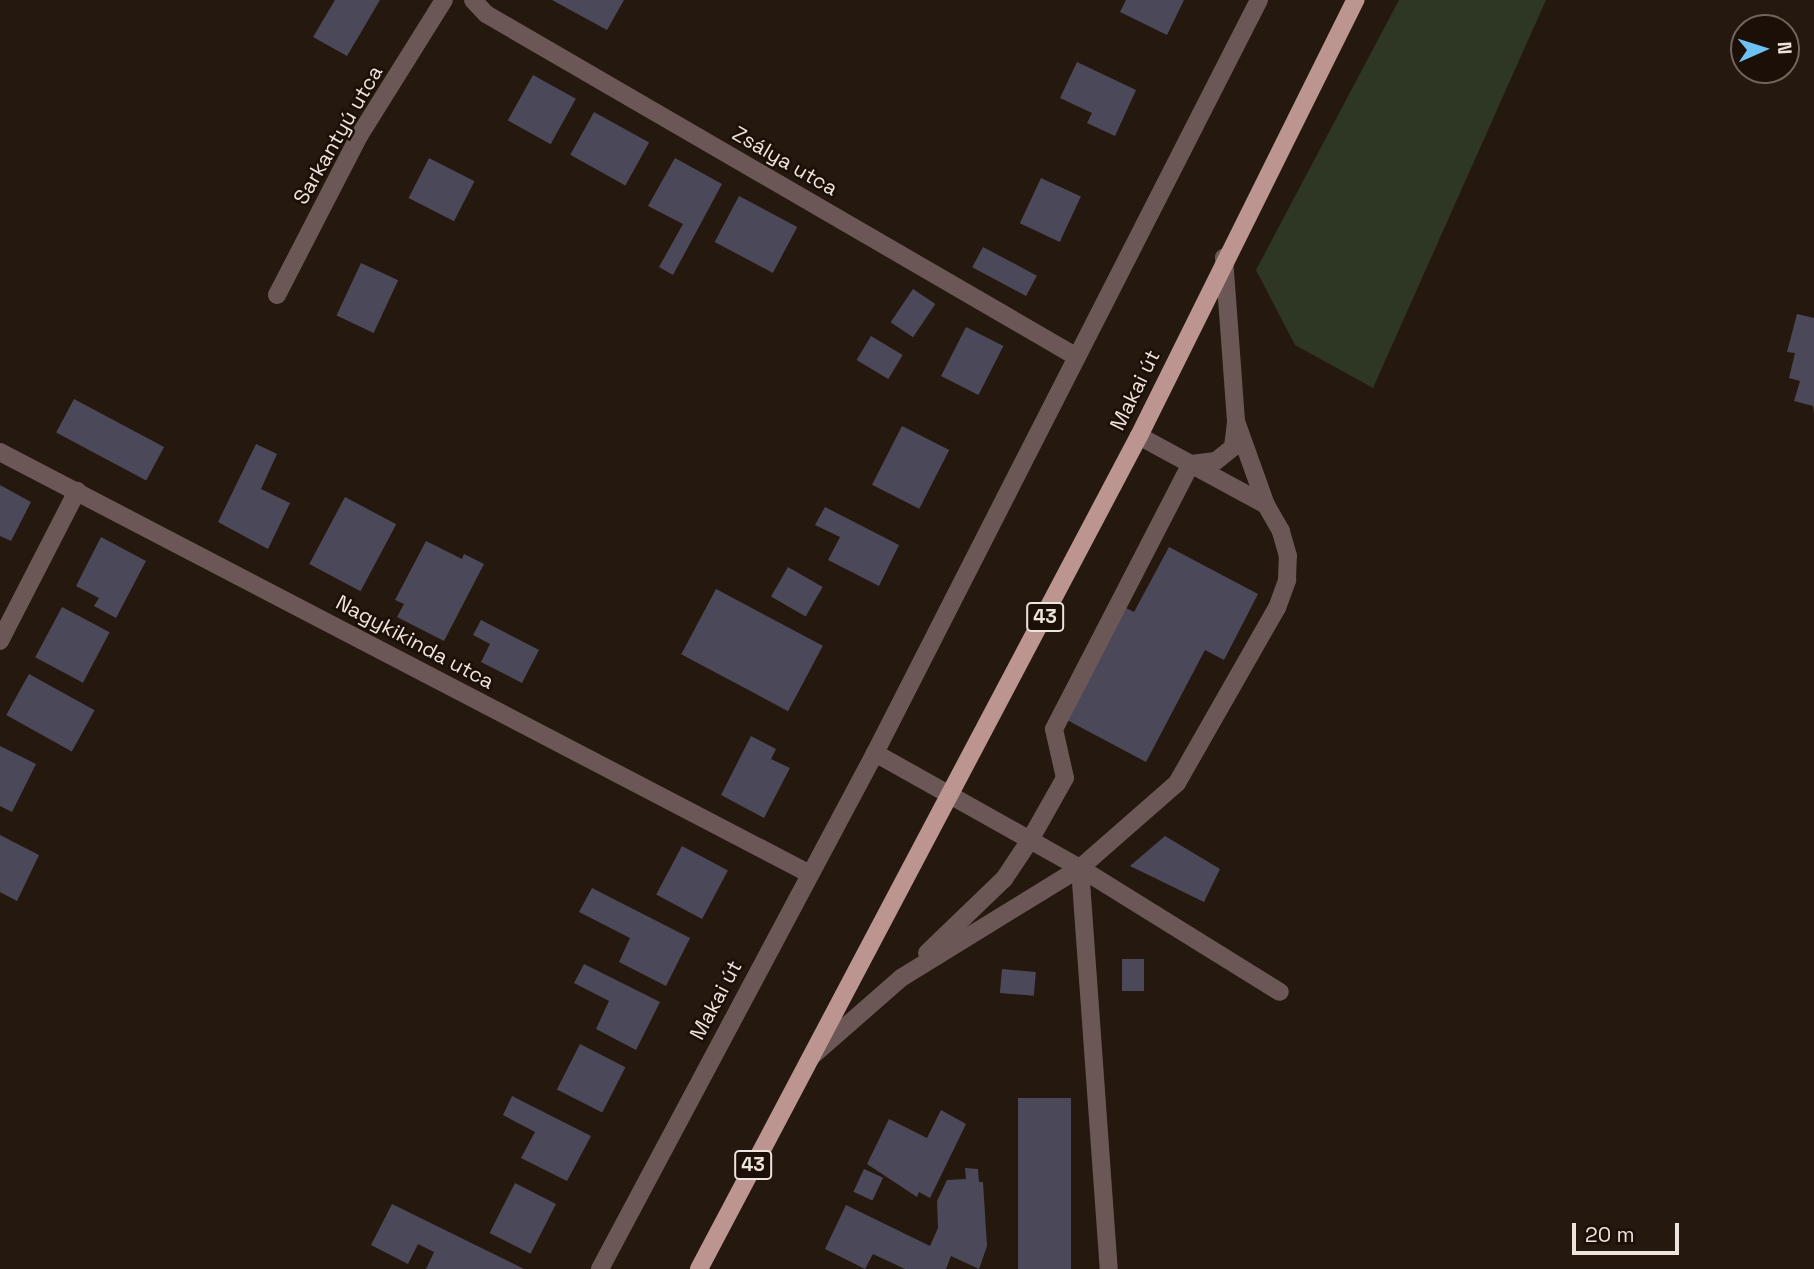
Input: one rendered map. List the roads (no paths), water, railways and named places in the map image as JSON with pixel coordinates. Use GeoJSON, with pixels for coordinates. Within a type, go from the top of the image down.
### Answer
{"type":"FeatureCollection","features":[{"type":"Feature","properties":{"kind":"main road","name":"Makai út"},"geometry":{"type":"LineString","coordinates":[[699,1269],[807,1060],[952,797],[1139,436],[1224,257],[1355,0]]}},
{"type":"Feature","properties":{"kind":"street","name":"Sarkantyú utca"},"geometry":{"type":"LineString","coordinates":[[277,295],[359,136],[444,0]]}},
{"type":"Feature","properties":{"kind":"street","name":"Zsálya utca"},"geometry":{"type":"LineString","coordinates":[[473,0],[486,14],[1077,356]]}},
{"type":"Feature","properties":{"kind":"street","name":"Makai út"},"geometry":{"type":"LineString","coordinates":[[600,1269],[808,873],[875,753],[1259,0]]}},
{"type":"Feature","properties":{"kind":"street"},"geometry":{"type":"LineString","coordinates":[[1191,464],[1216,461],[1233,447],[1236,421],[1224,257]]}},
{"type":"Feature","properties":{"kind":"street"},"geometry":{"type":"LineString","coordinates":[[901,978],[1080,868],[1177,783],[1277,608],[1287,580],[1288,556],[1266,505],[1236,421]]}},
{"type":"Feature","properties":{"kind":"street"},"geometry":{"type":"LineString","coordinates":[[1139,436],[1266,505]]}},
{"type":"Feature","properties":{"kind":"street","name":"Nagykikinda utca"},"geometry":{"type":"LineString","coordinates":[[0,452],[808,873]]}},
{"type":"Feature","properties":{"kind":"street"},"geometry":{"type":"LineString","coordinates":[[807,1060],[901,978],[1004,879],[1030,840],[1065,778],[1054,729],[1191,464]]}},
{"type":"Feature","properties":{"kind":"street"},"geometry":{"type":"LineString","coordinates":[[0,641],[77,491]]}},
{"type":"Feature","properties":{"kind":"street"},"geometry":{"type":"LineString","coordinates":[[875,753],[1080,868],[1280,992]]}},
{"type":"Feature","properties":{"kind":"street"},"geometry":{"type":"LineString","coordinates":[[1080,868],[1109,1269]]}}]}
